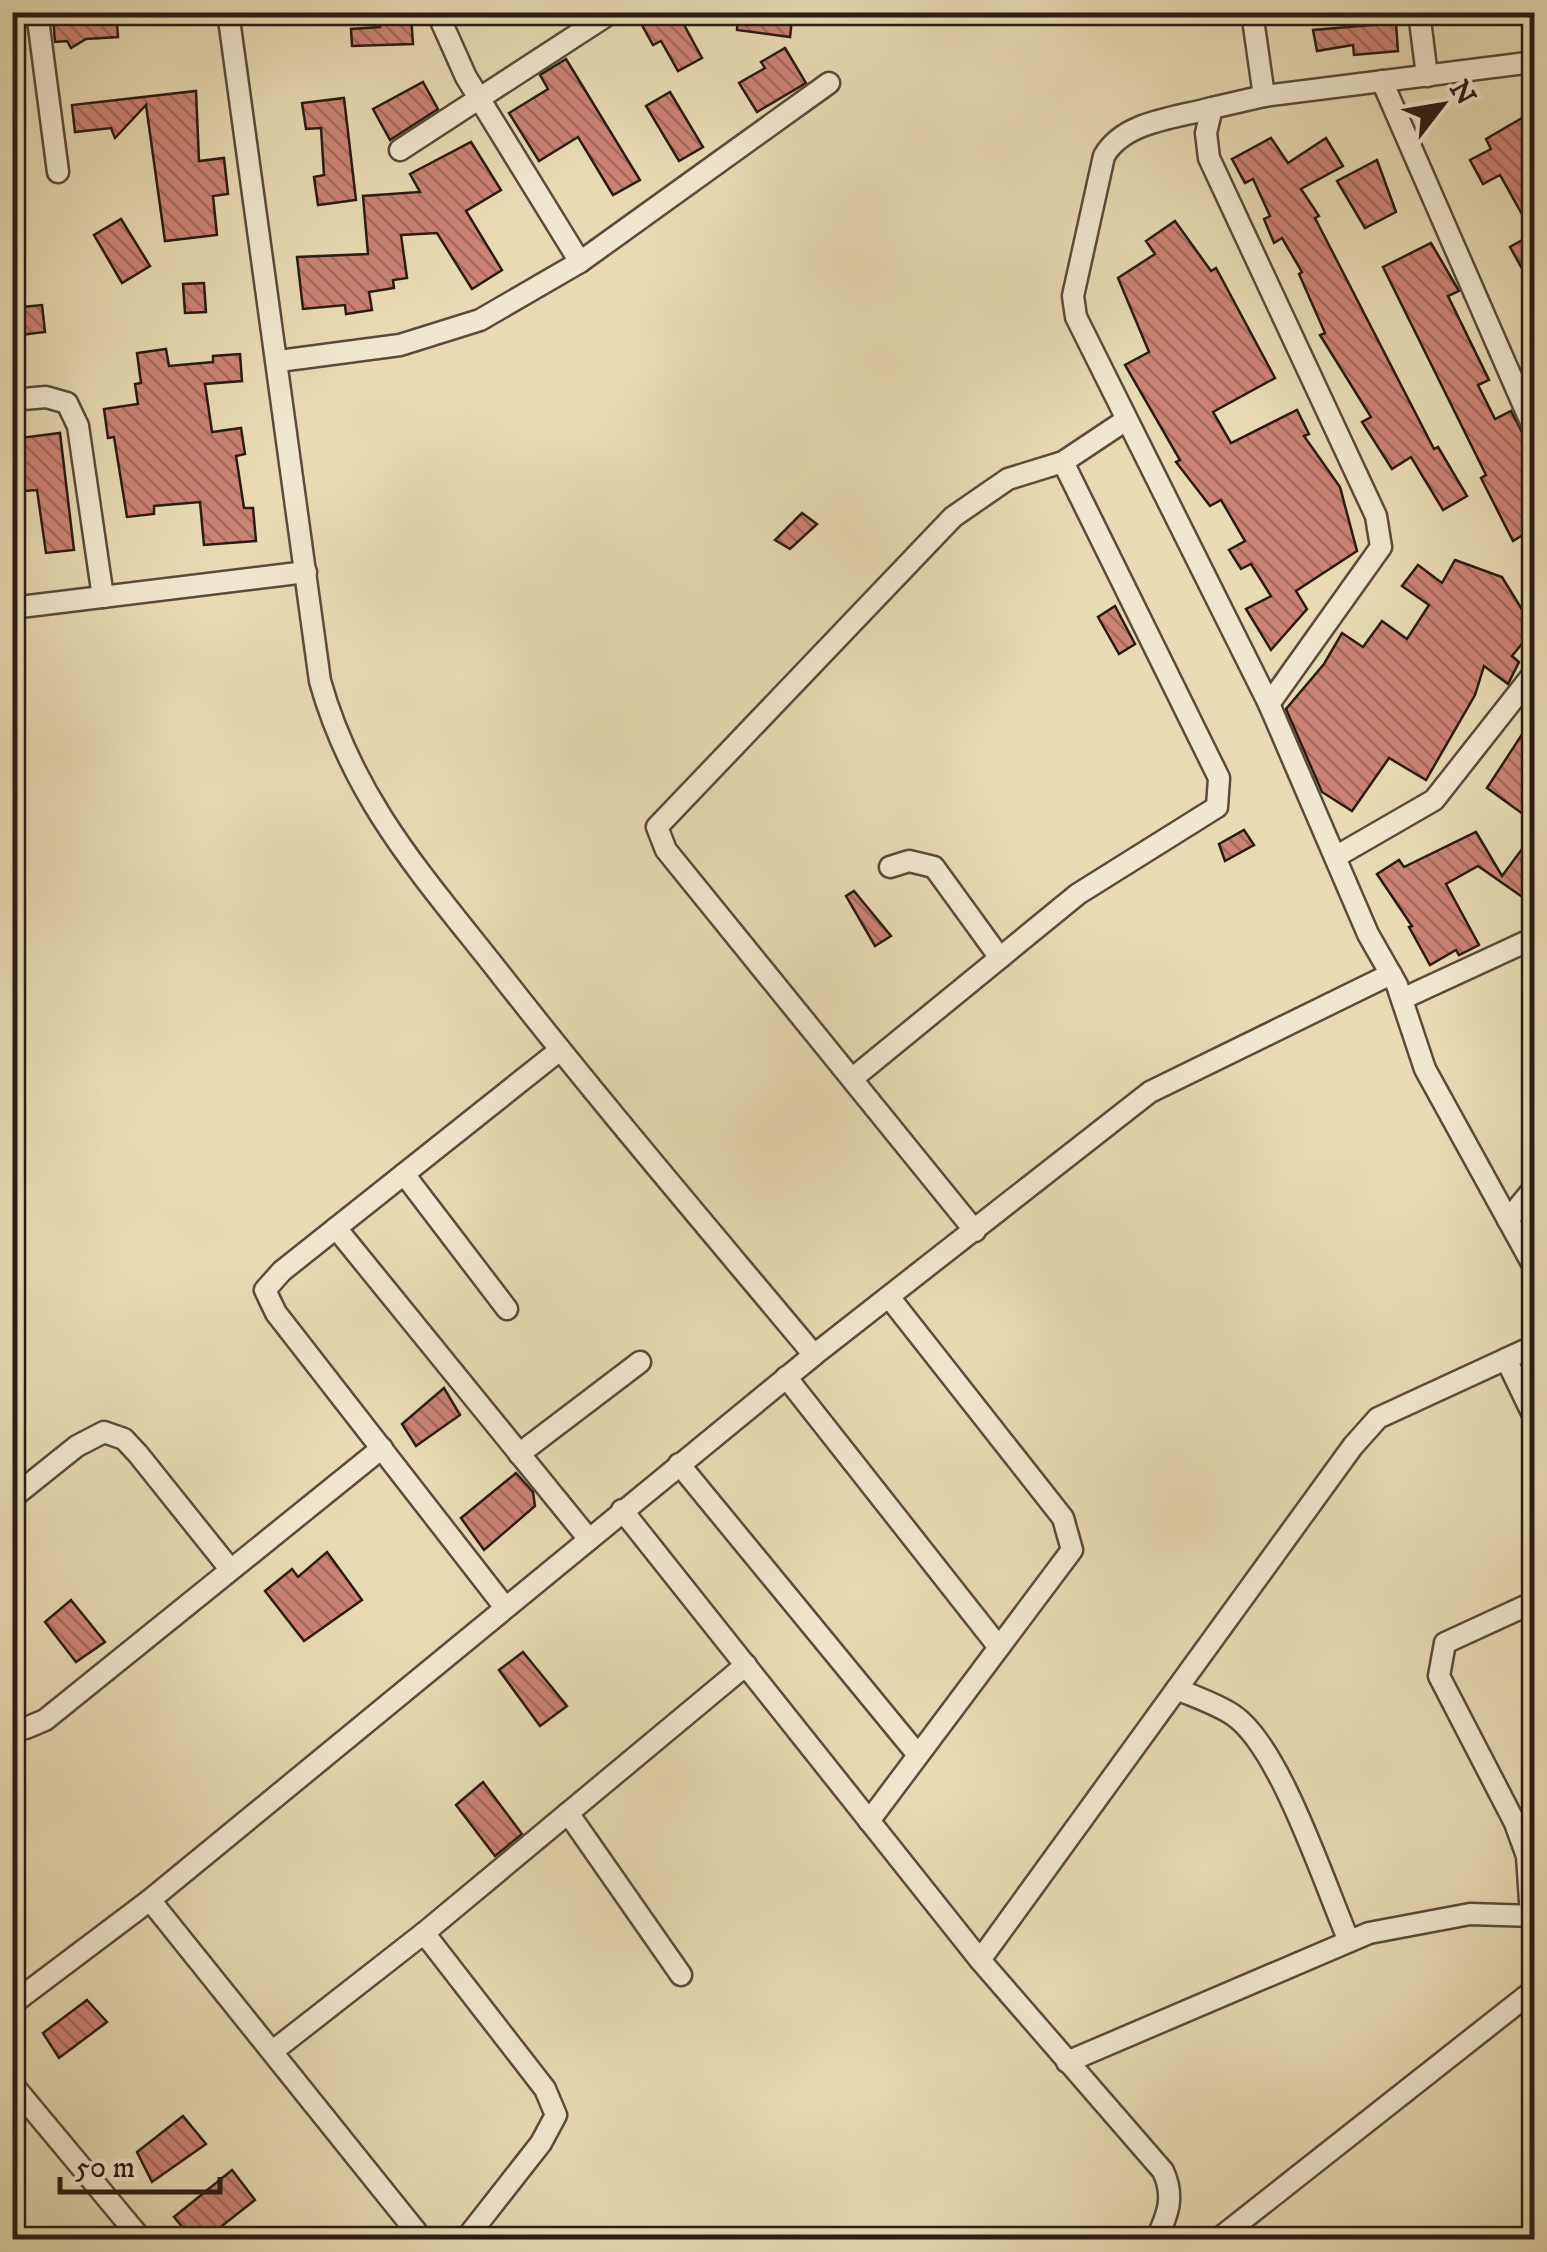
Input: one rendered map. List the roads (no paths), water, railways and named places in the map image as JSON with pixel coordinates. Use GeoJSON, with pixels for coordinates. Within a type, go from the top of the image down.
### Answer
{"type":"FeatureCollection","features":[{"type":"Feature","properties":{"kind":"street"},"geometry":{"type":"LineString","coordinates":[[36,12],[58,172]]}},
{"type":"Feature","properties":{"kind":"street"},"geometry":{"type":"LineString","coordinates":[[228,12],[320,681],[346,760],[412,861],[560,1050],[814,1354]]}},
{"type":"Feature","properties":{"kind":"street"},"geometry":{"type":"LineString","coordinates":[[437,12],[445,39],[479,99],[580,262]]}},
{"type":"Feature","properties":{"kind":"street"},"geometry":{"type":"LineString","coordinates":[[400,150],[612,12]]}},
{"type":"Feature","properties":{"kind":"street"},"geometry":{"type":"LineString","coordinates":[[1252,12],[1264,96]]}},
{"type":"Feature","properties":{"kind":"street"},"geometry":{"type":"LineString","coordinates":[[1419,12],[1427,76]]}},
{"type":"Feature","properties":{"kind":"street"},"geometry":{"type":"LineString","coordinates":[[1534,62],[1264,96],[1128,131],[1113,141],[1104,156],[1074,296],[1076,317],[1269,704],[1368,934],[1402,999],[1425,1069],[1534,1267]]}},
{"type":"Feature","properties":{"kind":"street"},"geometry":{"type":"LineString","coordinates":[[1382,81],[1534,428]]}},
{"type":"Feature","properties":{"kind":"street"},"geometry":{"type":"LineString","coordinates":[[279,362],[443,335],[480,320],[580,262],[830,83]]}},
{"type":"Feature","properties":{"kind":"street"},"geometry":{"type":"LineString","coordinates":[[1212,108],[1206,134],[1209,158],[1381,534],[1382,547],[1269,704]]}},
{"type":"Feature","properties":{"kind":"street"},"geometry":{"type":"LineString","coordinates":[[12,400],[46,396],[67,403],[78,426],[103,597]]}},
{"type":"Feature","properties":{"kind":"street"},"geometry":{"type":"LineString","coordinates":[[975,1231],[666,850],[658,827],[953,517],[1008,480],[1063,462],[1126,420]]}},
{"type":"Feature","properties":{"kind":"street"},"geometry":{"type":"LineString","coordinates":[[852,1078],[1122,863],[1217,807],[1221,792],[1218,778],[1063,462]]}},
{"type":"Feature","properties":{"kind":"street"},"geometry":{"type":"LineString","coordinates":[[12,608],[306,572]]}},
{"type":"Feature","properties":{"kind":"street"},"geometry":{"type":"LineString","coordinates":[[1337,856],[1434,800],[1534,673]]}},
{"type":"Feature","properties":{"kind":"street"},"geometry":{"type":"LineString","coordinates":[[890,867],[909,861],[934,867],[1000,958]]}},
{"type":"Feature","properties":{"kind":"street"},"geometry":{"type":"LineString","coordinates":[[1402,999],[1534,938]]}},
{"type":"Feature","properties":{"kind":"street"},"geometry":{"type":"LineString","coordinates":[[12,2004],[150,1900],[814,1354],[1150,1092],[1391,974]]}},
{"type":"Feature","properties":{"kind":"street"},"geometry":{"type":"LineString","coordinates":[[504,1606],[276,1313],[265,1290],[282,1271],[560,1050]]}},
{"type":"Feature","properties":{"kind":"street"},"geometry":{"type":"LineString","coordinates":[[404,1174],[508,1309]]}},
{"type":"Feature","properties":{"kind":"street"},"geometry":{"type":"LineString","coordinates":[[1508,1220],[1534,1188]]}},
{"type":"Feature","properties":{"kind":"street"},"geometry":{"type":"LineString","coordinates":[[336,1228],[588,1538]]}},
{"type":"Feature","properties":{"kind":"street"},"geometry":{"type":"LineString","coordinates":[[870,1822],[1072,1550],[1063,1518],[889,1297]]}},
{"type":"Feature","properties":{"kind":"street"},"geometry":{"type":"LineString","coordinates":[[980,1960],[1378,1418],[1534,1346]]}},
{"type":"Feature","properties":{"kind":"street"},"geometry":{"type":"LineString","coordinates":[[1506,1358],[1534,1417]]}},
{"type":"Feature","properties":{"kind":"street"},"geometry":{"type":"LineString","coordinates":[[519,1454],[640,1362]]}},
{"type":"Feature","properties":{"kind":"street"},"geometry":{"type":"LineString","coordinates":[[786,1377],[998,1646]]}},
{"type":"Feature","properties":{"kind":"street"},"geometry":{"type":"LineString","coordinates":[[12,1498],[77,1446],[104,1432],[124,1439],[138,1454],[230,1569]]}},
{"type":"Feature","properties":{"kind":"street"},"geometry":{"type":"LineString","coordinates":[[12,1726],[26,1728],[45,1720],[382,1448]]}},
{"type":"Feature","properties":{"kind":"street"},"geometry":{"type":"LineString","coordinates":[[679,1464],[918,1755]]}},
{"type":"Feature","properties":{"kind":"street"},"geometry":{"type":"LineString","coordinates":[[622,1510],[980,1960],[1163,2171],[1171,2188],[1170,2210],[1156,2240]]}},
{"type":"Feature","properties":{"kind":"street"},"geometry":{"type":"LineString","coordinates":[[1067,2062],[1349,1941],[1419,1920],[1470,1914],[1533,1916],[1527,1856],[1516,1823],[1440,1676],[1438,1662],[1445,1643],[1534,1602]]}},
{"type":"Feature","properties":{"kind":"street"},"geometry":{"type":"LineString","coordinates":[[273,2051],[424,1933],[746,1666]]}},
{"type":"Feature","properties":{"kind":"street"},"geometry":{"type":"LineString","coordinates":[[1177,1689],[1233,1715],[1252,1732],[1273,1764],[1349,1941]]}},
{"type":"Feature","properties":{"kind":"street"},"geometry":{"type":"LineString","coordinates":[[568,1813],[681,1975]]}},
{"type":"Feature","properties":{"kind":"street"},"geometry":{"type":"LineString","coordinates":[[150,1900],[423,2240]]}},
{"type":"Feature","properties":{"kind":"street"},"geometry":{"type":"LineString","coordinates":[[424,1933],[545,2089],[556,2115],[541,2143],[465,2240]]}},
{"type":"Feature","properties":{"kind":"street"},"geometry":{"type":"LineString","coordinates":[[1217,2240],[1534,1990]]}},
{"type":"Feature","properties":{"kind":"street"},"geometry":{"type":"LineString","coordinates":[[12,2084],[142,2240]]}}]}
